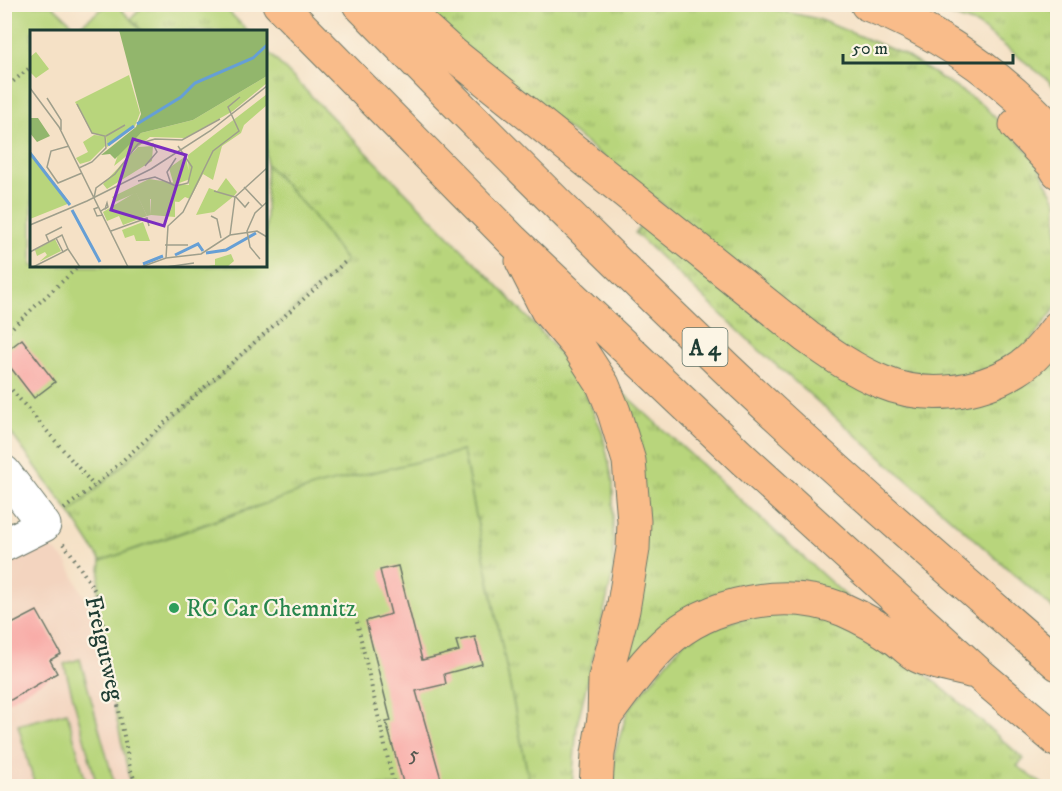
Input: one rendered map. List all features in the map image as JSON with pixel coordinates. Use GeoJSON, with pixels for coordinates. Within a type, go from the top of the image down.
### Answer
{"type":"FeatureCollection","features":[{"type":"Feature","properties":{"kind":"highway","name":"A 4"},"geometry":{"type":"LineString","coordinates":[[279,4],[513,241],[744,460],[1054,738]]}},
{"type":"Feature","properties":{"kind":"highway","name":"A 4"},"geometry":{"type":"LineString","coordinates":[[359,4],[469,117],[728,369],[923,547],[1058,664]]}},
{"type":"Feature","properties":{"kind":"highway"},"geometry":{"type":"LineString","coordinates":[[398,4],[453,54],[807,337],[857,370],[884,383],[907,389],[941,393],[975,388],[1017,370],[1044,346],[1058,327]]}},
{"type":"Feature","properties":{"kind":"highway"},"geometry":{"type":"LineString","coordinates":[[867,4],[914,25],[974,61],[1008,86],[1058,137]]}},
{"type":"Feature","properties":{"kind":"highway"},"geometry":{"type":"LineString","coordinates":[[974,61],[1000,109],[1058,172]]}},
{"type":"Feature","properties":{"kind":"highway"},"geometry":{"type":"LineString","coordinates":[[513,241],[547,310],[578,346],[603,385],[629,461],[634,521],[633,549],[623,610],[605,678],[604,718],[596,786]]}},
{"type":"Feature","properties":{"kind":"highway"},"geometry":{"type":"LineString","coordinates":[[604,718],[644,664],[666,642],[693,622],[725,609],[759,601],[786,599],[815,601],[843,610],[881,629],[918,656],[980,674]]}},
{"type":"Feature","properties":{"kind":"street"},"geometry":{"type":"LineString","coordinates":[[4,472],[44,525],[4,545]]}},
{"type":"Feature","properties":{"kind":"path"},"geometry":{"type":"LineString","coordinates":[[4,89],[30,68]]}},
{"type":"Feature","properties":{"kind":"path"},"geometry":{"type":"LineString","coordinates":[[44,525],[94,486],[346,261]]}},
{"type":"Feature","properties":{"kind":"path"},"geometry":{"type":"LineString","coordinates":[[4,335],[78,267]]}},
{"type":"Feature","properties":{"kind":"path"},"geometry":{"type":"LineString","coordinates":[[4,381],[94,486]]}},
{"type":"Feature","properties":{"kind":"path","name":"Freigutweg"},"geometry":{"type":"LineString","coordinates":[[44,525],[70,552],[97,594],[130,768],[137,786]]}},
{"type":"Feature","properties":{"kind":"path"},"geometry":{"type":"LineString","coordinates":[[357,622],[394,786]]}},
{"type":"Feature","properties":{"kind":"shaded area"},"geometry":{"type":"Polygon","coordinates":[[[33,546],[48,547],[66,561],[95,618],[131,786],[5,786],[4,558],[33,546]]]}},
{"type":"Feature","properties":{"kind":"green space"},"geometry":{"type":"Polygon","coordinates":[[[145,4],[222,5],[247,30],[141,30],[131,19],[145,4]]]}},
{"type":"Feature","properties":{"kind":"green space"},"geometry":{"type":"Polygon","coordinates":[[[5,5],[52,5],[77,28],[107,5],[117,5],[141,30],[30,30],[30,267],[267,267],[267,165],[311,213],[346,261],[70,513],[5,425],[5,5]]]}},
{"type":"Feature","properties":{"kind":"green space"},"geometry":{"type":"Polygon","coordinates":[[[423,5],[755,5],[818,19],[903,54],[982,104],[1034,158],[1057,202],[1057,306],[1027,346],[994,369],[943,383],[889,372],[846,352],[460,42],[423,5]]]}},
{"type":"Feature","properties":{"kind":"green space"},"geometry":{"type":"Polygon","coordinates":[[[921,5],[1044,5],[1057,14],[1057,91],[1048,80],[978,25],[921,5]]]}},
{"type":"Feature","properties":{"kind":"green space"},"geometry":{"type":"Polygon","coordinates":[[[267,51],[501,289],[551,343],[581,384],[602,431],[613,482],[613,573],[577,725],[572,786],[530,786],[463,451],[244,510],[101,561],[70,513],[346,261],[311,213],[267,165],[267,51]]]}},
{"type":"Feature","properties":{"kind":"green space"},"geometry":{"type":"Polygon","coordinates":[[[643,223],[908,402],[1057,349],[1057,612],[759,350],[635,233],[643,223]]]}},
{"type":"Feature","properties":{"kind":"green space"},"geometry":{"type":"Polygon","coordinates":[[[623,393],[847,597],[763,588],[615,680],[623,393]]]}},
{"type":"Feature","properties":{"kind":"green space"},"geometry":{"type":"Polygon","coordinates":[[[463,451],[530,786],[131,786],[95,618],[101,561],[319,485],[463,451]]]}},
{"type":"Feature","properties":{"kind":"green space"},"geometry":{"type":"Polygon","coordinates":[[[770,609],[820,614],[848,625],[903,657],[1024,759],[1017,766],[1045,786],[614,786],[614,755],[628,710],[688,637],[770,609]]]}},
{"type":"Feature","properties":{"kind":"green space"},"geometry":{"type":"Polygon","coordinates":[[[80,659],[115,786],[97,786],[64,664],[80,659]]]}},
{"type":"Feature","properties":{"kind":"green space"},"geometry":{"type":"Polygon","coordinates":[[[67,712],[87,786],[35,786],[18,725],[67,712]]]}},
{"type":"Feature","properties":{"kind":"building"},"geometry":{"type":"Polygon","coordinates":[[[22,339],[55,382],[34,398],[4,359],[4,353],[22,339]]]}},
{"type":"Feature","properties":{"kind":"building"},"geometry":{"type":"Polygon","coordinates":[[[398,566],[422,660],[459,651],[456,641],[475,637],[482,664],[444,674],[446,684],[416,691],[443,786],[404,786],[386,722],[391,721],[366,621],[391,614],[380,570],[398,566]]]}},
{"type":"Feature","properties":{"kind":"building"},"geometry":{"type":"Polygon","coordinates":[[[37,611],[61,654],[50,660],[57,673],[4,704],[4,628],[37,611]]]}},
{"type":"Feature","properties":{"kind":"place","name":"RC Car Chemnitz"},"geometry":{"type":"Point","coordinates":[174,608]}}]}
